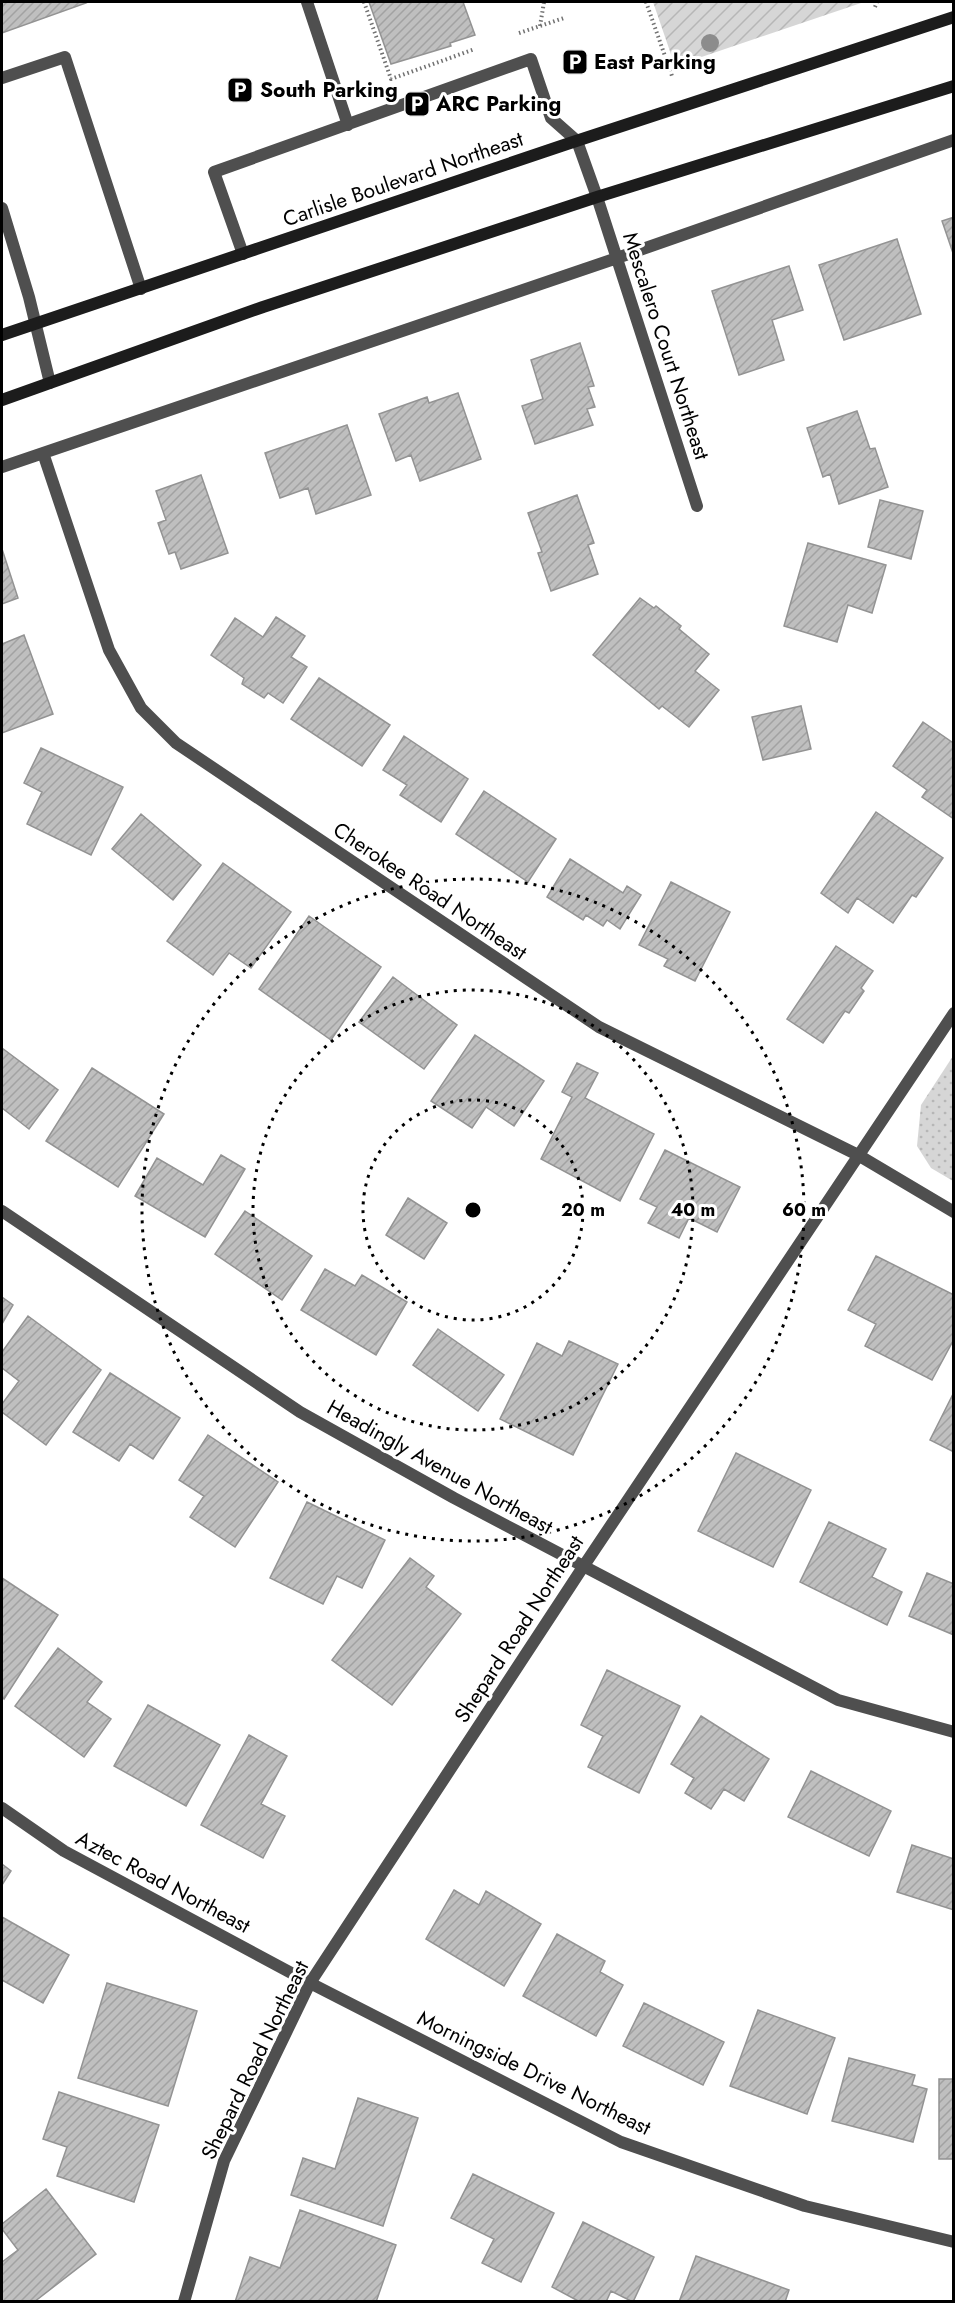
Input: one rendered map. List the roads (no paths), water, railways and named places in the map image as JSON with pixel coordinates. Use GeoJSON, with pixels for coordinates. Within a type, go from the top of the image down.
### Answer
{"type":"FeatureCollection","features":[{"type":"Feature","properties":{"kind":"main road","name":"Carlisle Boulevard Northeast"},"geometry":{"type":"LineString","coordinates":[[2,335],[577,141],[954,17]]}},
{"type":"Feature","properties":{"kind":"main road"},"geometry":{"type":"LineString","coordinates":[[2,400],[263,307],[597,197],[954,86]]}},
{"type":"Feature","properties":{"kind":"street"},"geometry":{"type":"LineString","coordinates":[[307,2],[348,125]]}},
{"type":"Feature","properties":{"kind":"street"},"geometry":{"type":"LineString","coordinates":[[2,78],[65,57],[141,289]]}},
{"type":"Feature","properties":{"kind":"street"},"geometry":{"type":"LineString","coordinates":[[243,254],[214,172],[531,60],[551,118],[577,141]]}},
{"type":"Feature","properties":{"kind":"street"},"geometry":{"type":"LineString","coordinates":[[2,466],[617,258],[954,140]]}},
{"type":"Feature","properties":{"kind":"street","name":"Mescalero Court Northeast"},"geometry":{"type":"LineString","coordinates":[[577,141],[697,506]]}},
{"type":"Feature","properties":{"kind":"street"},"geometry":{"type":"LineString","coordinates":[[2,208],[29,297],[50,383]]}},
{"type":"Feature","properties":{"kind":"street","name":"Cherokee Road Northeast"},"geometry":{"type":"LineString","coordinates":[[43,453],[109,650],[141,708],[176,743],[599,1027],[858,1155],[954,1212]]}},
{"type":"Feature","properties":{"kind":"street","name":"Shepard Road Northeast"},"geometry":{"type":"LineString","coordinates":[[185,2296],[224,2161],[310,1983],[583,1567],[954,1013]]}},
{"type":"Feature","properties":{"kind":"street","name":"Headingly Avenue Northeast"},"geometry":{"type":"LineString","coordinates":[[2,1211],[300,1412],[583,1567],[838,1700],[954,1732]]}},
{"type":"Feature","properties":{"kind":"street","name":"Aztec Road Northeast"},"geometry":{"type":"LineString","coordinates":[[2,1808],[64,1851],[310,1983]]}},
{"type":"Feature","properties":{"kind":"street","name":"Morningside Drive Northeast"},"geometry":{"type":"LineString","coordinates":[[310,1983],[621,2142],[805,2206],[954,2242]]}},
{"type":"Feature","properties":{"kind":"street"},"geometry":{"type":"LineString","coordinates":[[173,2301],[185,2296]]}},
{"type":"Feature","properties":{"kind":"place","name":"East Parking"},"geometry":{"type":"Point","coordinates":[575,62]}},
{"type":"Feature","properties":{"kind":"place","name":"South Parking"},"geometry":{"type":"Point","coordinates":[240,90]}},
{"type":"Feature","properties":{"kind":"place","name":"ARC Parking"},"geometry":{"type":"Point","coordinates":[417,104]}}]}
